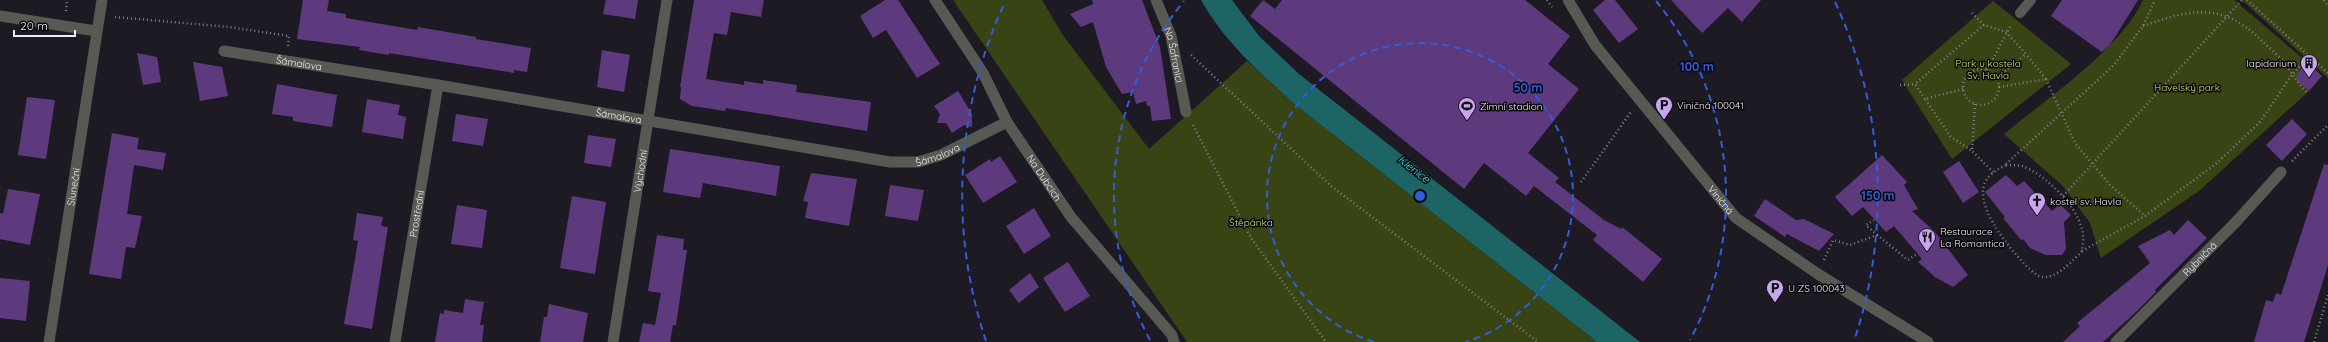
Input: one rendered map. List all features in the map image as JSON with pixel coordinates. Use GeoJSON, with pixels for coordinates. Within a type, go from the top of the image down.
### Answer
{"type":"FeatureCollection","features":[{"type":"Feature","properties":{"kind":"street"},"geometry":{"type":"LineString","coordinates":[[0,16],[96,31],[102,0]]}},
{"type":"Feature","properties":{"kind":"street","name":"Východní"},"geometry":{"type":"LineString","coordinates":[[613,342],[667,0]]}},
{"type":"Feature","properties":{"kind":"street","name":"Na Dubcích"},"geometry":{"type":"LineString","coordinates":[[934,0],[982,73],[1007,122],[1071,217],[1172,335],[1174,342]]}},
{"type":"Feature","properties":{"kind":"street","name":"Na Šafranici"},"geometry":{"type":"LineString","coordinates":[[1156,0],[1171,36],[1186,112]]}},
{"type":"Feature","properties":{"kind":"street","name":"Viničná"},"geometry":{"type":"LineString","coordinates":[[1568,0],[1596,45],[1736,218],[1818,274],[1928,342]]}},
{"type":"Feature","properties":{"kind":"street","name":"Sluneční"},"geometry":{"type":"LineString","coordinates":[[49,342],[96,31]]}},
{"type":"Feature","properties":{"kind":"street","name":"Šámalova"},"geometry":{"type":"LineString","coordinates":[[224,51],[438,85],[890,162],[918,162],[942,155],[1007,122]]}},
{"type":"Feature","properties":{"kind":"street","name":"Prostřední"},"geometry":{"type":"LineString","coordinates":[[395,342],[438,85]]}},
{"type":"Feature","properties":{"kind":"street","name":"Rybničná"},"geometry":{"type":"LineString","coordinates":[[2116,342],[2235,224],[2280,172]]}},
{"type":"Feature","properties":{"kind":"lane"},"geometry":{"type":"LineString","coordinates":[[2020,12],[2031,0]]}},
{"type":"Feature","properties":{"kind":"path"},"geometry":{"type":"LineString","coordinates":[[2155,0],[2143,26],[2114,65],[2060,113],[2006,165],[1993,172],[1984,185],[1984,203],[1995,226],[2033,274],[2043,278],[2058,273],[2082,251],[2145,216],[2217,162],[2260,122],[2291,76],[2308,57]]}},
{"type":"Feature","properties":{"kind":"path"},"geometry":{"type":"LineString","coordinates":[[2063,196],[2242,0]]}},
{"type":"Feature","properties":{"kind":"path"},"geometry":{"type":"LineString","coordinates":[[2247,0],[2308,57],[2328,73]]}},
{"type":"Feature","properties":{"kind":"path"},"geometry":{"type":"LineString","coordinates":[[2324,0],[2328,6]]}},
{"type":"Feature","properties":{"kind":"path"},"geometry":{"type":"LineString","coordinates":[[2143,26],[2179,14],[2205,11],[2228,16],[2253,32],[2282,61],[2291,76],[2306,92]]}},
{"type":"Feature","properties":{"kind":"path"},"geometry":{"type":"LineString","coordinates":[[1988,70],[2006,32],[2020,12]]}},
{"type":"Feature","properties":{"kind":"path"},"geometry":{"type":"LineString","coordinates":[[100,13],[112,16],[229,27],[289,36],[285,61]]}},
{"type":"Feature","properties":{"kind":"path"},"geometry":{"type":"LineString","coordinates":[[1972,13],[1984,25],[2006,32],[2026,54],[2052,88],[2060,113],[2075,143],[2110,185],[2145,216]]}},
{"type":"Feature","properties":{"kind":"path"},"geometry":{"type":"LineString","coordinates":[[1900,85],[1915,84],[1984,25]]}},
{"type":"Feature","properties":{"kind":"path"},"geometry":{"type":"LineString","coordinates":[[1171,36],[1331,186],[1538,342]]}},
{"type":"Feature","properties":{"kind":"path"},"geometry":{"type":"LineString","coordinates":[[1997,78],[2026,54]]}},
{"type":"Feature","properties":{"kind":"path"},"geometry":{"type":"LineString","coordinates":[[1981,69],[1988,70],[1997,78],[2000,87],[1995,99],[1990,103],[1983,105],[1975,104],[1965,96],[1963,89],[1968,75],[1981,69]]}},
{"type":"Feature","properties":{"kind":"path"},"geometry":{"type":"LineString","coordinates":[[2000,87],[2046,79]]}},
{"type":"Feature","properties":{"kind":"path"},"geometry":{"type":"LineString","coordinates":[[1915,84],[1951,137],[1972,151],[1993,172]]}},
{"type":"Feature","properties":{"kind":"path"},"geometry":{"type":"LineString","coordinates":[[1925,99],[1963,89]]}},
{"type":"Feature","properties":{"kind":"path"},"geometry":{"type":"LineString","coordinates":[[1972,151],[1975,104]]}},
{"type":"Feature","properties":{"kind":"path"},"geometry":{"type":"LineString","coordinates":[[1186,112],[1251,238],[1326,342]]}},
{"type":"Feature","properties":{"kind":"path"},"geometry":{"type":"LineString","coordinates":[[1581,182],[1625,121]]}},
{"type":"Feature","properties":{"kind":"path"},"geometry":{"type":"LineString","coordinates":[[2280,172],[2328,125]]}},
{"type":"Feature","properties":{"kind":"path"},"geometry":{"type":"LineString","coordinates":[[2006,165],[2021,166],[2063,196],[2075,211],[2083,231],[2082,251]]}},
{"type":"Feature","properties":{"kind":"path"},"geometry":{"type":"LineString","coordinates":[[1874,220],[1866,225],[1908,260],[1917,254]]}},
{"type":"Feature","properties":{"kind":"path"},"geometry":{"type":"LineString","coordinates":[[1818,274],[1833,240],[1850,245],[1877,235]]}},
{"type":"Feature","properties":{"kind":"path"},"geometry":{"type":"LineString","coordinates":[[2314,342],[2328,295]]}},
{"type":"Feature","properties":{"kind":"green space","name":"Štěpánka"},"geometry":{"type":"Polygon","coordinates":[[[953,0],[1042,0],[1062,34],[1149,149],[1247,61],[1292,102],[1597,342],[1187,342],[953,0]]]}},
{"type":"Feature","properties":{"kind":"green space","name":"Havelský park"},"geometry":{"type":"Polygon","coordinates":[[[2143,0],[2234,0],[2307,62],[2297,74],[2297,81],[2309,91],[2199,191],[2101,258],[2090,223],[2063,186],[2004,134],[2061,89],[2100,55],[2118,37],[2143,0]]]}},
{"type":"Feature","properties":{"kind":"green space"},"geometry":{"type":"Polygon","coordinates":[[[2242,0],[2328,0],[2328,78],[2242,0]]]}},
{"type":"Feature","properties":{"kind":"green space","name":"Park u kostela Sv. Havla"},"geometry":{"type":"Polygon","coordinates":[[[1993,1],[2071,64],[1952,159],[1902,80],[1993,1]]]}},
{"type":"Feature","properties":{"kind":"water","name":"Klenice"},"geometry":{"type":"Polygon","coordinates":[[[1201,0],[1232,0],[1259,36],[1299,74],[1640,342],[1597,342],[1292,102],[1242,55],[1220,29],[1201,0]]]}},
{"type":"Feature","properties":{"kind":"building"},"geometry":{"type":"Polygon","coordinates":[[[303,0],[329,0],[327,11],[346,14],[346,18],[417,30],[418,27],[476,37],[476,39],[531,48],[527,72],[514,70],[514,73],[389,53],[389,55],[359,50],[360,47],[297,39],[303,0]]]}},
{"type":"Feature","properties":{"kind":"building"},"geometry":{"type":"Polygon","coordinates":[[[606,0],[638,0],[635,19],[603,14],[606,0]]]}},
{"type":"Feature","properties":{"kind":"building"},"geometry":{"type":"Polygon","coordinates":[[[694,0],[764,0],[761,17],[731,12],[727,35],[714,33],[706,79],[744,85],[744,81],[763,84],[763,80],[797,85],[796,92],[871,102],[867,131],[726,108],[725,111],[692,106],[680,99],[680,87],[694,0]]]}},
{"type":"Feature","properties":{"kind":"building"},"geometry":{"type":"Polygon","coordinates":[[[885,0],[898,0],[940,64],[917,78],[886,30],[873,38],[860,16],[885,0]]]}},
{"type":"Feature","properties":{"kind":"building"},"geometry":{"type":"Polygon","coordinates":[[[1092,0],[1142,0],[1160,47],[1171,119],[1152,121],[1150,106],[1147,106],[1146,101],[1136,104],[1133,92],[1122,94],[1106,67],[1093,22],[1081,27],[1070,14],[1093,4],[1092,0]]]}},
{"type":"Feature","properties":{"kind":"building","name":"Zimní stadion"},"geometry":{"type":"Polygon","coordinates":[[[1263,0],[1275,9],[1282,0],[1525,0],[1570,36],[1548,64],[1579,89],[1528,153],[1559,178],[1555,182],[1604,220],[1621,229],[1622,227],[1662,259],[1643,282],[1593,240],[1597,235],[1534,186],[1526,196],[1484,163],[1464,189],[1250,16],[1263,0]]]}},
{"type":"Feature","properties":{"kind":"building"},"geometry":{"type":"Polygon","coordinates":[[[1605,0],[1615,0],[1638,29],[1619,43],[1593,10],[1605,0]]]}},
{"type":"Feature","properties":{"kind":"building"},"geometry":{"type":"Polygon","coordinates":[[[1671,0],[1761,0],[1742,22],[1728,8],[1702,33],[1671,0]]]}},
{"type":"Feature","properties":{"kind":"building"},"geometry":{"type":"Polygon","coordinates":[[[2062,0],[2138,0],[2110,45],[2102,52],[2051,16],[2062,0]]]}},
{"type":"Feature","properties":{"kind":"building"},"geometry":{"type":"Polygon","coordinates":[[[602,50],[630,55],[624,92],[597,87],[602,50]]]}},
{"type":"Feature","properties":{"kind":"building"},"geometry":{"type":"Polygon","coordinates":[[[137,53],[157,57],[161,82],[143,85],[137,53]]]}},
{"type":"Feature","properties":{"kind":"building"},"geometry":{"type":"Polygon","coordinates":[[[193,62],[222,67],[228,96],[200,101],[193,62]]]}},
{"type":"Feature","properties":{"kind":"building","name":"lapidarium"},"geometry":{"type":"Polygon","coordinates":[[[2307,62],[2322,76],[2309,91],[2297,81],[2297,74],[2307,62]]]}},
{"type":"Feature","properties":{"kind":"building"},"geometry":{"type":"Polygon","coordinates":[[[277,84],[337,95],[332,127],[293,121],[293,117],[272,114],[277,84]]]}},
{"type":"Feature","properties":{"kind":"building"},"geometry":{"type":"Polygon","coordinates":[[[958,91],[972,114],[972,127],[964,125],[952,133],[946,123],[937,123],[940,114],[934,106],[958,91]]]}},
{"type":"Feature","properties":{"kind":"building"},"geometry":{"type":"Polygon","coordinates":[[[27,97],[55,100],[46,159],[18,155],[27,97]]]}},
{"type":"Feature","properties":{"kind":"building"},"geometry":{"type":"Polygon","coordinates":[[[367,99],[400,105],[398,115],[406,117],[403,139],[362,132],[367,99]]]}},
{"type":"Feature","properties":{"kind":"building"},"geometry":{"type":"Polygon","coordinates":[[[456,114],[488,119],[483,146],[452,141],[456,114]]]}},
{"type":"Feature","properties":{"kind":"building"},"geometry":{"type":"Polygon","coordinates":[[[2292,119],[2307,134],[2282,161],[2266,145],[2292,119]]]}},
{"type":"Feature","properties":{"kind":"building"},"geometry":{"type":"Polygon","coordinates":[[[112,133],[139,138],[137,149],[166,153],[163,170],[134,165],[127,214],[142,216],[135,248],[126,247],[121,279],[89,274],[112,133]]]}},
{"type":"Feature","properties":{"kind":"building"},"geometry":{"type":"Polygon","coordinates":[[[588,135],[616,139],[611,167],[584,163],[588,135]]]}},
{"type":"Feature","properties":{"kind":"building"},"geometry":{"type":"Polygon","coordinates":[[[670,149],[780,166],[776,196],[703,183],[700,198],[663,192],[670,149]]]}},
{"type":"Feature","properties":{"kind":"building"},"geometry":{"type":"Polygon","coordinates":[[[1882,155],[1907,182],[1904,185],[1918,209],[1912,211],[1935,232],[1968,275],[1953,287],[1935,277],[1918,262],[1922,259],[1894,226],[1886,232],[1863,207],[1852,216],[1835,197],[1882,155]]]}},
{"type":"Feature","properties":{"kind":"building"},"geometry":{"type":"Polygon","coordinates":[[[1000,156],[1017,182],[983,203],[965,175],[990,159],[991,162],[1000,156]]]}},
{"type":"Feature","properties":{"kind":"building"},"geometry":{"type":"Polygon","coordinates":[[[1959,161],[1979,192],[1963,203],[1943,172],[1959,161]]]}},
{"type":"Feature","properties":{"kind":"building"},"geometry":{"type":"Polygon","coordinates":[[[2324,164],[2328,165],[2328,265],[2304,342],[2254,342],[2266,300],[2273,302],[2276,293],[2281,295],[2324,164]]]}},
{"type":"Feature","properties":{"kind":"building"},"geometry":{"type":"Polygon","coordinates":[[[811,173],[857,179],[849,226],[805,218],[808,202],[803,201],[811,173]]]}},
{"type":"Feature","properties":{"kind":"building","name":"kostel sv. Havla"},"geometry":{"type":"Polygon","coordinates":[[[2006,175],[2017,186],[2024,181],[2052,211],[2060,204],[2071,215],[2064,222],[2066,249],[2062,255],[2046,255],[2030,248],[2023,239],[2022,241],[2003,218],[2005,217],[1985,192],[2006,175]]]}},
{"type":"Feature","properties":{"kind":"building"},"geometry":{"type":"Polygon","coordinates":[[[890,185],[924,190],[918,221],[885,216],[890,185]]]}},
{"type":"Feature","properties":{"kind":"building"},"geometry":{"type":"Polygon","coordinates":[[[8,189],[40,194],[30,245],[0,239],[0,213],[3,214],[8,189]]]}},
{"type":"Feature","properties":{"kind":"building"},"geometry":{"type":"Polygon","coordinates":[[[572,196],[606,202],[595,274],[560,268],[572,196]]]}},
{"type":"Feature","properties":{"kind":"building"},"geometry":{"type":"Polygon","coordinates":[[[1765,199],[1796,220],[1804,219],[1834,234],[1819,251],[1787,234],[1785,237],[1754,216],[1765,199]]]}},
{"type":"Feature","properties":{"kind":"building"},"geometry":{"type":"Polygon","coordinates":[[[457,205],[487,210],[482,248],[451,244],[457,205]]]}},
{"type":"Feature","properties":{"kind":"building"},"geometry":{"type":"Polygon","coordinates":[[[1034,208],[1051,236],[1024,254],[1006,226],[1034,208]]]}},
{"type":"Feature","properties":{"kind":"building"},"geometry":{"type":"Polygon","coordinates":[[[357,213],[383,217],[381,226],[388,227],[372,329],[344,324],[358,241],[353,240],[357,213]]]}},
{"type":"Feature","properties":{"kind":"building"},"geometry":{"type":"Polygon","coordinates":[[[2188,220],[2207,238],[2155,290],[2156,292],[2137,311],[2103,342],[2063,342],[2080,326],[2077,323],[2150,263],[2138,246],[2170,230],[2174,235],[2188,220]]]}},
{"type":"Feature","properties":{"kind":"building"},"geometry":{"type":"Polygon","coordinates":[[[657,235],[684,239],[683,250],[687,250],[676,325],[673,325],[670,342],[639,342],[643,323],[655,325],[661,293],[648,291],[657,235]]]}},
{"type":"Feature","properties":{"kind":"building"},"geometry":{"type":"Polygon","coordinates":[[[1068,262],[1090,296],[1065,312],[1043,278],[1068,262]]]}},
{"type":"Feature","properties":{"kind":"building"},"geometry":{"type":"Polygon","coordinates":[[[1030,273],[1039,287],[1019,303],[1009,290],[1030,273]]]}},
{"type":"Feature","properties":{"kind":"building"},"geometry":{"type":"Polygon","coordinates":[[[0,278],[30,281],[26,321],[0,318],[0,278]]]}},
{"type":"Feature","properties":{"kind":"building"},"geometry":{"type":"Polygon","coordinates":[[[465,299],[484,302],[480,325],[484,325],[482,342],[435,342],[440,313],[444,314],[444,310],[463,313],[465,299]]]}},
{"type":"Feature","properties":{"kind":"building"},"geometry":{"type":"Polygon","coordinates":[[[549,304],[588,313],[583,342],[540,342],[544,317],[547,317],[549,304]]]}},
{"type":"Feature","properties":{"kind":"place","name":"lapidarium"},"geometry":{"type":"Point","coordinates":[2309,78]}},
{"type":"Feature","properties":{"kind":"place","name":"Viničná 100041"},"geometry":{"type":"Point","coordinates":[1664,120]}},
{"type":"Feature","properties":{"kind":"place","name":"Zimní stadion"},"geometry":{"type":"Point","coordinates":[1467,121]}},
{"type":"Feature","properties":{"kind":"place","name":"kostel sv. Havla"},"geometry":{"type":"Point","coordinates":[2037,216]}},
{"type":"Feature","properties":{"kind":"place","name":"Restaurace La Romantica"},"geometry":{"type":"Point","coordinates":[1927,252]}},
{"type":"Feature","properties":{"kind":"place","name":"U ZS 100043"},"geometry":{"type":"Point","coordinates":[1775,303]}}]}
